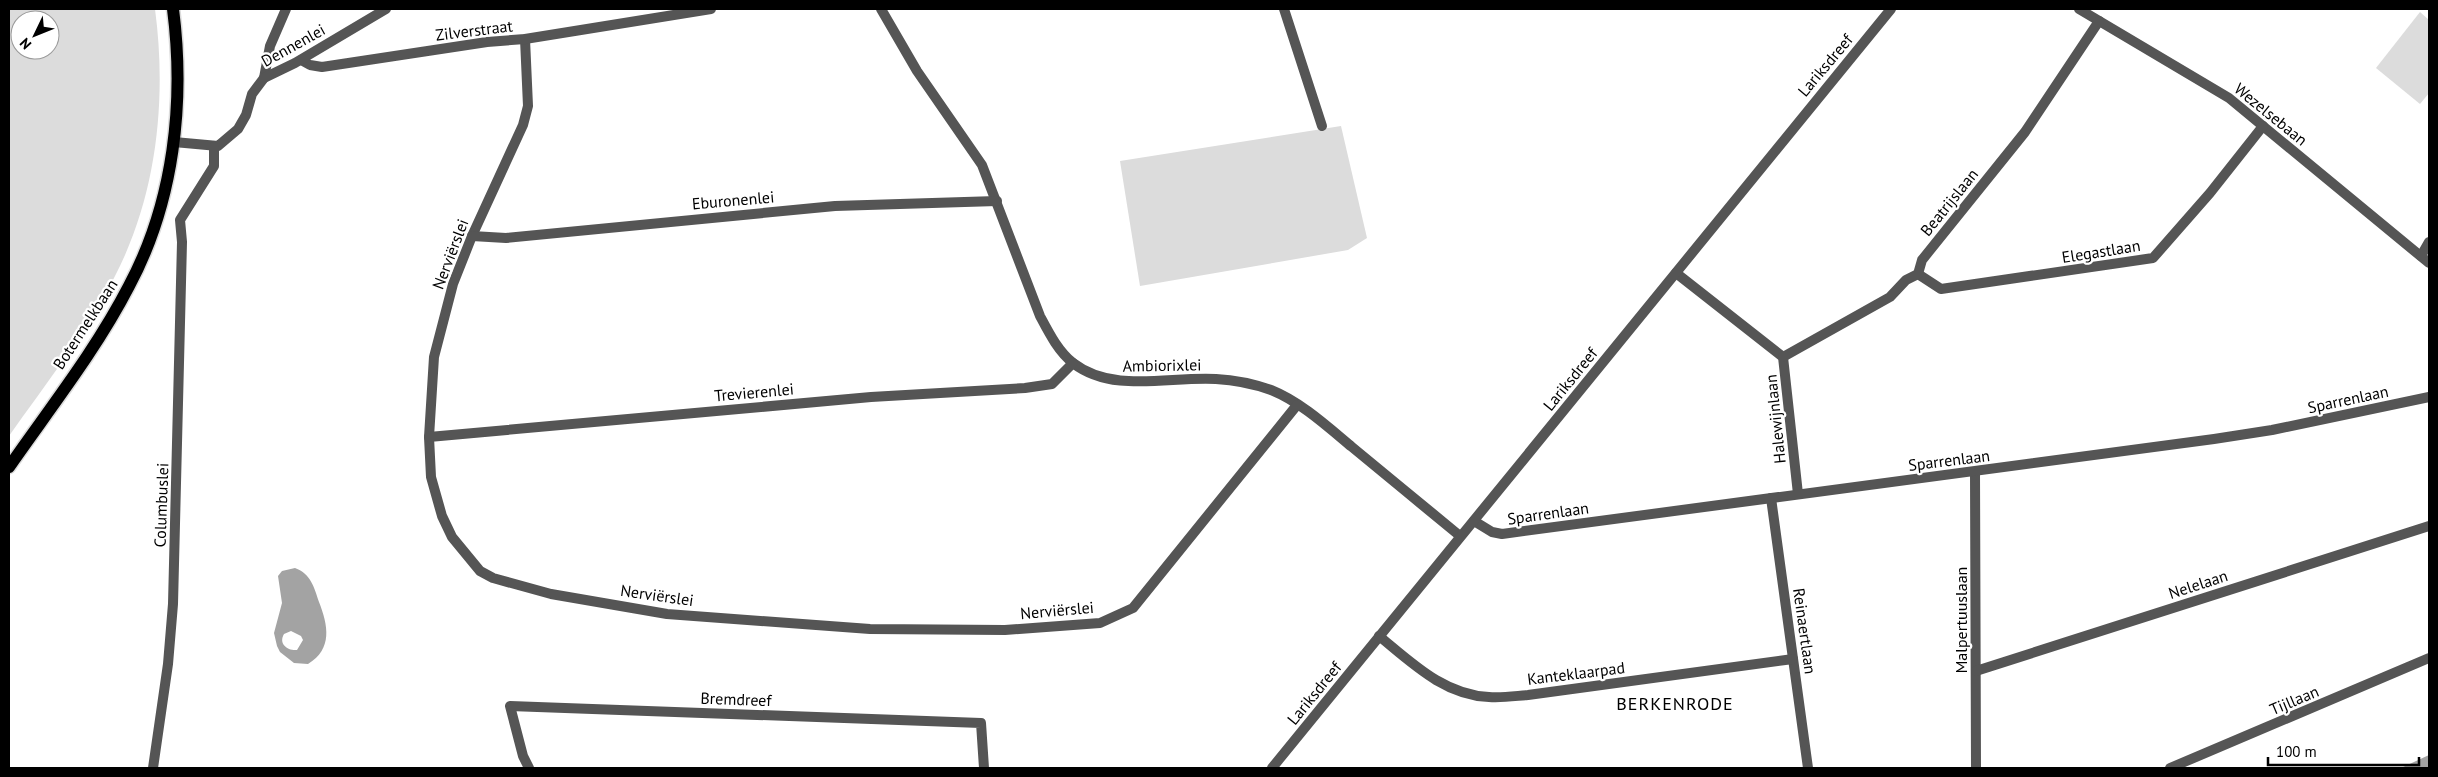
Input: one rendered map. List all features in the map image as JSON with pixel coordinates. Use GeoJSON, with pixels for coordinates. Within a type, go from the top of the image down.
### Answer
{"type":"FeatureCollection","features":[{"type":"Feature","properties":{"kind":"main road","name":"Botermelkbaan"},"geometry":{"type":"LineString","coordinates":[[9,466],[110,320],[130,285],[156,218],[174,142],[177,110],[178,68],[172,9]]}},
{"type":"Feature","properties":{"kind":"street"},"geometry":{"type":"LineString","coordinates":[[264,78],[270,46],[286,9]]}},
{"type":"Feature","properties":{"kind":"street","name":"Dennenlei"},"geometry":{"type":"LineString","coordinates":[[214,147],[228,140],[238,129],[246,114],[252,94],[264,78],[301,60],[386,9]]}},
{"type":"Feature","properties":{"kind":"street","name":"Zilverstraat"},"geometry":{"type":"LineString","coordinates":[[301,60],[310,65],[322,67],[487,42],[525,39],[711,9]]}},
{"type":"Feature","properties":{"kind":"street","name":"Ambiorixlei"},"geometry":{"type":"LineString","coordinates":[[882,9],[917,71],[982,165],[1040,316],[1051,337],[1073,362],[1096,375],[1118,381],[1216,379],[1248,383],[1273,391],[1297,405],[1460,536]]}},
{"type":"Feature","properties":{"kind":"street"},"geometry":{"type":"LineString","coordinates":[[1284,9],[1322,126]]}},
{"type":"Feature","properties":{"kind":"street","name":"Lariksdreef"},"geometry":{"type":"LineString","coordinates":[[1272,768],[1891,9]]}},
{"type":"Feature","properties":{"kind":"street","name":"Wezelsebaan"},"geometry":{"type":"LineString","coordinates":[[2079,9],[2229,98],[2429,263]]}},
{"type":"Feature","properties":{"kind":"street","name":"Beatrijslaan"},"geometry":{"type":"LineString","coordinates":[[1783,357],[1890,297],[1906,280],[1918,274],[1922,260],[2025,132],[2098,21]]}},
{"type":"Feature","properties":{"kind":"street","name":"Nerviërslei"},"geometry":{"type":"LineString","coordinates":[[525,39],[528,106],[523,125],[472,236],[453,284],[434,357],[429,437],[431,477],[442,516],[452,537],[466,555],[480,570],[493,578],[551,594],[667,614],[870,629],[1005,630],[1100,623],[1133,608],[1297,405]]}},
{"type":"Feature","properties":{"kind":"street","name":"Elegastlaan"},"geometry":{"type":"LineString","coordinates":[[1918,274],[1941,289],[2153,258],[2210,193],[2263,126]]}},
{"type":"Feature","properties":{"kind":"street"},"geometry":{"type":"LineString","coordinates":[[174,142],[214,147]]}},
{"type":"Feature","properties":{"kind":"street","name":"Columbuslei"},"geometry":{"type":"LineString","coordinates":[[153,768],[168,664],[173,604],[182,242],[180,220],[214,166],[214,147]]}},
{"type":"Feature","properties":{"kind":"street","name":"Eburonenlei"},"geometry":{"type":"LineString","coordinates":[[472,236],[506,238],[835,206],[997,201]]}},
{"type":"Feature","properties":{"kind":"street"},"geometry":{"type":"LineString","coordinates":[[2421,256],[2429,242]]}},
{"type":"Feature","properties":{"kind":"street","name":"Halewijnlaan"},"geometry":{"type":"LineString","coordinates":[[1676,273],[1783,357],[1798,494]]}},
{"type":"Feature","properties":{"kind":"street","name":"Trevierenlei"},"geometry":{"type":"LineString","coordinates":[[429,437],[862,398],[1025,388],[1052,384],[1073,362]]}},
{"type":"Feature","properties":{"kind":"street","name":"Sparrenlaan"},"geometry":{"type":"LineString","coordinates":[[1474,520],[1492,532],[1502,534],[1975,472],[2272,430],[2429,397]]}},
{"type":"Feature","properties":{"kind":"street","name":"Malpertuuslaan"},"geometry":{"type":"LineString","coordinates":[[1975,472],[1976,768]]}},
{"type":"Feature","properties":{"kind":"street","name":"Reinaertlaan"},"geometry":{"type":"LineString","coordinates":[[1771,498],[1808,768]]}},
{"type":"Feature","properties":{"kind":"street","name":"Nelelaan"},"geometry":{"type":"LineString","coordinates":[[1976,671],[2429,526]]}},
{"type":"Feature","properties":{"kind":"street","name":"Kanteklaarpad"},"geometry":{"type":"LineString","coordinates":[[1379,636],[1432,678],[1464,692],[1488,697],[1528,695],[1794,659]]}},
{"type":"Feature","properties":{"kind":"street","name":"Tijllaan"},"geometry":{"type":"LineString","coordinates":[[2170,768],[2429,658]]}},
{"type":"Feature","properties":{"kind":"street","name":"Bremdreef"},"geometry":{"type":"LineString","coordinates":[[529,768],[523,756],[510,706],[981,723],[984,768]]}},
{"type":"Feature","properties":{"kind":"shaded area"},"geometry":{"type":"Polygon","coordinates":[[[9,9],[155,9],[160,77],[159,112],[149,181],[129,247],[103,299],[64,359],[9,436],[9,9]]]}},
{"type":"Feature","properties":{"kind":"shaded area"},"geometry":{"type":"Polygon","coordinates":[[[2420,12],[2429,20],[2429,93],[2420,104],[2376,68],[2420,12]]]}},
{"type":"Feature","properties":{"kind":"shaded area"},"geometry":{"type":"Polygon","coordinates":[[[1341,126],[1367,238],[1348,250],[1140,286],[1120,161],[1341,126]]]}},
{"type":"Feature","properties":{"kind":"shaded area"},"geometry":{"type":"Polygon","coordinates":[[[295,568],[308,577],[325,619],[325,644],[322,651],[308,664],[294,663],[280,652],[277,646],[274,633],[282,603],[278,576],[282,571],[295,568]],[[291,631],[284,634],[282,638],[283,644],[287,648],[297,650],[303,640],[301,636],[291,631]]]}},
{"type":"Feature","properties":{"kind":"shaded area"},"geometry":{"type":"Polygon","coordinates":[[[2429,755],[2429,768],[2401,768],[2429,755]]]}},
{"type":"Feature","properties":{"kind":"district","name":"BERKENRODE"},"geometry":{"type":"Point","coordinates":[1675,703]}}]}
